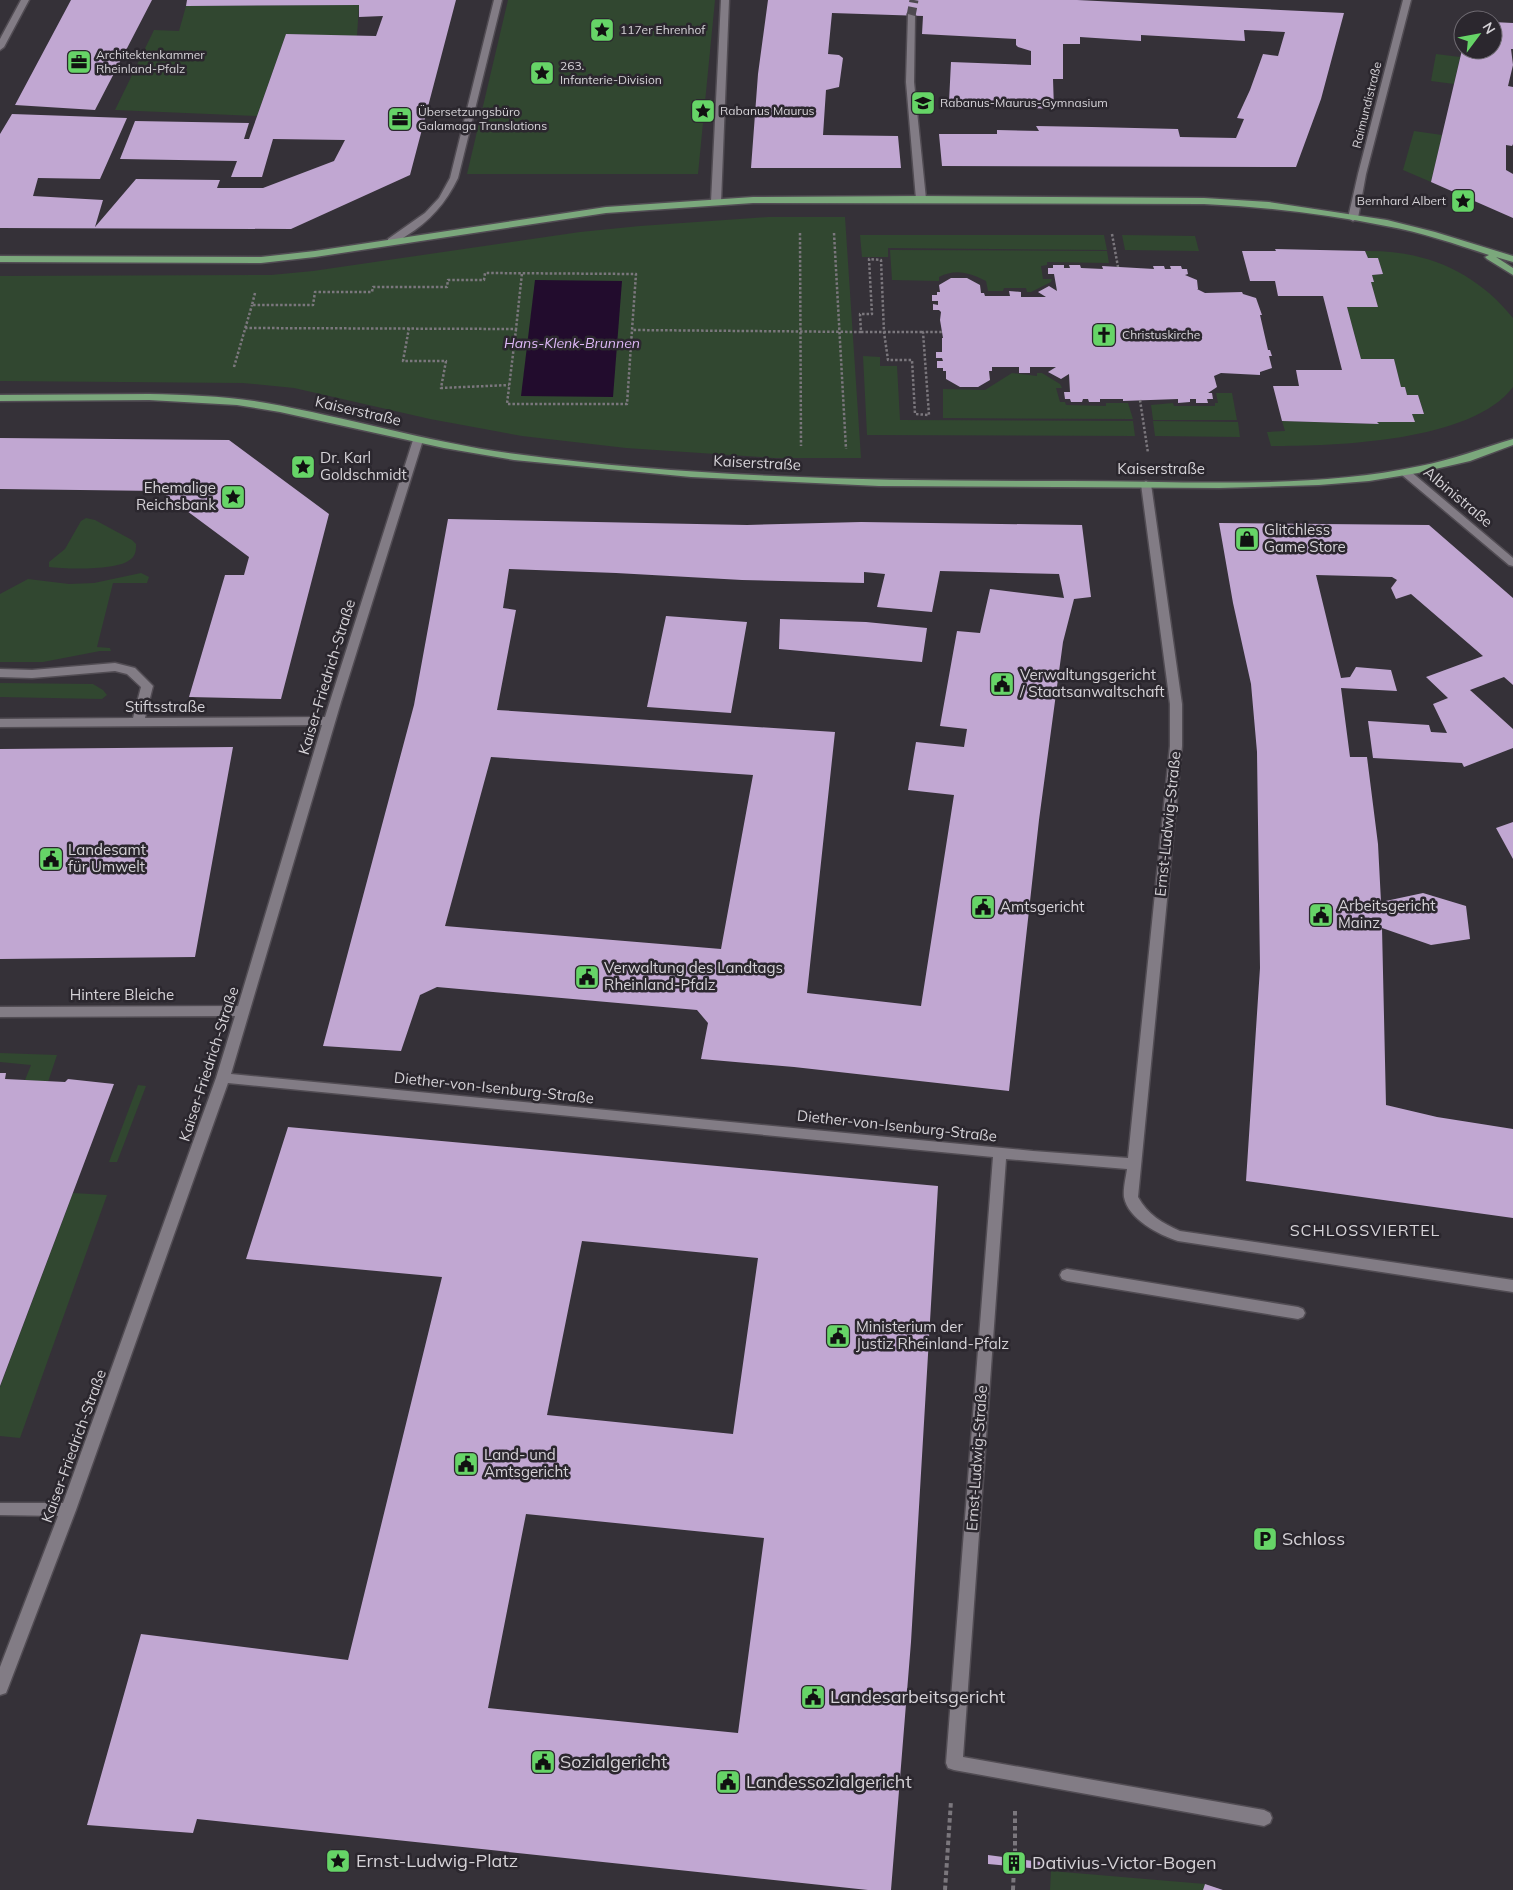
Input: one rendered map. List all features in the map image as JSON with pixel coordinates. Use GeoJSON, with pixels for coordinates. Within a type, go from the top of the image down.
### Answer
{"type":"FeatureCollection","features":[{"type":"Feature","properties":{"kind":"main road"},"geometry":{"type":"LineString","coordinates":[[0,259],[261,260],[306,255],[580,213],[716,202],[920,199],[1204,201],[1268,205],[1353,218],[1432,234],[1513,260]]}},
{"type":"Feature","properties":{"kind":"main road"},"geometry":{"type":"LineString","coordinates":[[1474,247],[1513,272]]}},
{"type":"Feature","properties":{"kind":"main road","name":"Kaiserstraße"},"geometry":{"type":"LineString","coordinates":[[0,398],[181,398],[238,402],[300,413],[418,440],[533,459],[701,475],[847,482],[1146,484],[1316,482],[1406,472],[1477,455],[1513,442]]}},
{"type":"Feature","properties":{"kind":"street"},"geometry":{"type":"LineString","coordinates":[[0,46],[25,0]]}},
{"type":"Feature","properties":{"kind":"street"},"geometry":{"type":"LineString","coordinates":[[392,241],[418,226],[447,194],[454,178],[498,0]]}},
{"type":"Feature","properties":{"kind":"street"},"geometry":{"type":"LineString","coordinates":[[716,202],[725,0]]}},
{"type":"Feature","properties":{"kind":"street","name":"Raimundistraße"},"geometry":{"type":"LineString","coordinates":[[1353,218],[1362,174],[1407,0]]}},
{"type":"Feature","properties":{"kind":"street"},"geometry":{"type":"LineString","coordinates":[[911,16],[910,82],[919,164],[920,199]]}},
{"type":"Feature","properties":{"kind":"street","name":"Kaiser-Friedrich-Straße"},"geometry":{"type":"LineString","coordinates":[[0,1688],[68,1510],[223,1078],[330,721],[418,440]]}},
{"type":"Feature","properties":{"kind":"street","name":"Albinistraße"},"geometry":{"type":"LineString","coordinates":[[1406,472],[1513,563]]}},
{"type":"Feature","properties":{"kind":"street","name":"Ernst-Ludwig-Straße"},"geometry":{"type":"LineString","coordinates":[[1135,1164],[1176,746],[1176,704],[1146,484]]}},
{"type":"Feature","properties":{"kind":"street"},"geometry":{"type":"LineString","coordinates":[[0,673],[32,674],[110,667],[131,671],[147,686],[138,722]]}},
{"type":"Feature","properties":{"kind":"street","name":"Stiftsstraße"},"geometry":{"type":"LineString","coordinates":[[0,723],[330,721]]}},
{"type":"Feature","properties":{"kind":"street","name":"Hintere Bleiche"},"geometry":{"type":"LineString","coordinates":[[0,1012],[244,1011]]}},
{"type":"Feature","properties":{"kind":"street","name":"Diether-von-Isenburg-Straße"},"geometry":{"type":"LineString","coordinates":[[223,1078],[1000,1153],[1135,1164]]}},
{"type":"Feature","properties":{"kind":"street","name":"Ernst-Ludwig-Straße"},"geometry":{"type":"LineString","coordinates":[[954,1763],[1000,1153]]}},
{"type":"Feature","properties":{"kind":"street"},"geometry":{"type":"LineString","coordinates":[[1135,1164],[1131,1197],[1139,1214],[1154,1226],[1178,1236],[1513,1286]]}},
{"type":"Feature","properties":{"kind":"street"},"geometry":{"type":"LineString","coordinates":[[1066,1275],[1298,1313]]}},
{"type":"Feature","properties":{"kind":"street"},"geometry":{"type":"LineString","coordinates":[[0,1509],[68,1510]]}},
{"type":"Feature","properties":{"kind":"street"},"geometry":{"type":"LineString","coordinates":[[954,1763],[1264,1818]]}},
{"type":"Feature","properties":{"kind":"path"},"geometry":{"type":"LineString","coordinates":[[799,200],[801,450]]}},
{"type":"Feature","properties":{"kind":"path"},"geometry":{"type":"LineString","coordinates":[[834,225],[846,450]]}},
{"type":"Feature","properties":{"kind":"path"},"geometry":{"type":"LineString","coordinates":[[1112,235],[1118,267]]}},
{"type":"Feature","properties":{"kind":"path"},"geometry":{"type":"LineString","coordinates":[[860,332],[860,314],[872,314],[869,260],[881,260],[884,332],[888,360],[912,360],[915,414],[929,414],[923,332]]}},
{"type":"Feature","properties":{"kind":"path"},"geometry":{"type":"LineString","coordinates":[[252,304],[313,305],[315,292],[372,292],[373,287],[447,287],[448,280],[484,280],[485,273],[522,273],[636,274],[627,404],[507,404],[522,273]]}},
{"type":"Feature","properties":{"kind":"path"},"geometry":{"type":"LineString","coordinates":[[232,375],[255,292]]}},
{"type":"Feature","properties":{"kind":"path"},"geometry":{"type":"LineString","coordinates":[[245,328],[516,328]]}},
{"type":"Feature","properties":{"kind":"path"},"geometry":{"type":"LineString","coordinates":[[409,328],[403,361],[446,361],[441,388],[509,385]]}},
{"type":"Feature","properties":{"kind":"path"},"geometry":{"type":"LineString","coordinates":[[632,330],[943,332]]}},
{"type":"Feature","properties":{"kind":"path"},"geometry":{"type":"LineString","coordinates":[[1140,400],[1148,453]]}},
{"type":"Feature","properties":{"kind":"path"},"geometry":{"type":"LineString","coordinates":[[945,1890],[954,1763]]}},
{"type":"Feature","properties":{"kind":"path"},"geometry":{"type":"LineString","coordinates":[[1015,1807],[1015,1858]]}},
{"type":"Feature","properties":{"kind":"path"},"geometry":{"type":"LineString","coordinates":[[1013,1890],[1014,1867]]}},
{"type":"Feature","properties":{"kind":"green space","name":"117er Ehrenhof"},"geometry":{"type":"Polygon","coordinates":[[[508,0],[715,0],[698,174],[467,174],[508,0]]]}},
{"type":"Feature","properties":{"kind":"green space"},"geometry":{"type":"Polygon","coordinates":[[[359,5],[357,36],[286,34],[257,116],[115,110],[154,30],[179,31],[186,6],[359,5]]]}},
{"type":"Feature","properties":{"kind":"green space"},"geometry":{"type":"Polygon","coordinates":[[[1436,54],[1453,56],[1453,60],[1459,60],[1454,84],[1431,81],[1436,54]]]}},
{"type":"Feature","properties":{"kind":"green space"},"geometry":{"type":"Polygon","coordinates":[[[1414,131],[1442,135],[1431,182],[1403,170],[1414,131]]]}},
{"type":"Feature","properties":{"kind":"green space"},"geometry":{"type":"Polygon","coordinates":[[[768,217],[845,217],[861,458],[774,458],[626,448],[522,436],[430,419],[294,388],[243,383],[0,381],[0,276],[271,275],[313,271],[580,232],[768,217]]]}},
{"type":"Feature","properties":{"kind":"green space"},"geometry":{"type":"Polygon","coordinates":[[[860,235],[1104,235],[1107,250],[888,248],[888,257],[862,257],[860,235]]]}},
{"type":"Feature","properties":{"kind":"green space"},"geometry":{"type":"Polygon","coordinates":[[[1122,235],[1195,236],[1199,251],[1125,250],[1122,235]]]}},
{"type":"Feature","properties":{"kind":"green space"},"geometry":{"type":"Polygon","coordinates":[[[890,250],[1107,251],[1109,263],[1047,262],[1047,265],[1041,266],[1043,279],[1052,279],[1051,282],[1031,292],[1027,292],[1026,288],[1004,288],[1003,291],[988,291],[986,281],[957,272],[939,277],[939,281],[892,280],[890,250]]]}},
{"type":"Feature","properties":{"kind":"green space"},"geometry":{"type":"Polygon","coordinates":[[[1365,251],[1408,254],[1447,266],[1482,288],[1498,302],[1513,318],[1513,387],[1493,405],[1467,419],[1435,430],[1365,442],[1330,445],[1271,446],[1267,432],[1285,431],[1282,421],[1378,424],[1377,422],[1414,421],[1412,414],[1424,413],[1418,395],[1407,395],[1405,387],[1401,387],[1394,359],[1361,359],[1347,307],[1378,307],[1371,282],[1374,281],[1372,275],[1383,274],[1378,258],[1368,258],[1365,251]]]}},
{"type":"Feature","properties":{"kind":"green space"},"geometry":{"type":"Polygon","coordinates":[[[863,356],[880,357],[880,366],[897,366],[900,420],[1133,421],[1135,436],[867,435],[863,356]]]}},
{"type":"Feature","properties":{"kind":"green space"},"geometry":{"type":"Polygon","coordinates":[[[1012,373],[1037,376],[1037,373],[1042,373],[1060,384],[1062,388],[1056,388],[1060,402],[1065,402],[1066,405],[1106,406],[1106,403],[1128,403],[1133,419],[943,418],[943,389],[985,390],[1012,373]]]}},
{"type":"Feature","properties":{"kind":"green space"},"geometry":{"type":"Polygon","coordinates":[[[1216,393],[1232,393],[1237,420],[1153,420],[1151,405],[1173,403],[1174,406],[1215,406],[1215,403],[1218,403],[1216,393]]]}},
{"type":"Feature","properties":{"kind":"green space"},"geometry":{"type":"Polygon","coordinates":[[[1153,421],[1238,422],[1240,437],[1155,436],[1153,421]]]}},
{"type":"Feature","properties":{"kind":"green space"},"geometry":{"type":"Polygon","coordinates":[[[86,518],[95,520],[132,540],[136,544],[134,556],[124,563],[115,566],[79,569],[49,567],[49,562],[65,549],[81,521],[86,518]]]}},
{"type":"Feature","properties":{"kind":"green space"},"geometry":{"type":"Polygon","coordinates":[[[141,573],[149,577],[147,583],[113,583],[97,647],[110,648],[111,651],[100,651],[43,662],[0,662],[0,594],[28,579],[69,584],[94,583],[141,573]]]}},
{"type":"Feature","properties":{"kind":"green space"},"geometry":{"type":"Polygon","coordinates":[[[0,683],[93,684],[107,695],[102,699],[0,697],[0,683]]]}},
{"type":"Feature","properties":{"kind":"green space"},"geometry":{"type":"Polygon","coordinates":[[[0,1053],[57,1055],[48,1082],[25,1080],[31,1065],[0,1062],[0,1053]]]}},
{"type":"Feature","properties":{"kind":"green space"},"geometry":{"type":"Polygon","coordinates":[[[138,1085],[146,1086],[117,1162],[109,1162],[138,1085]]]}},
{"type":"Feature","properties":{"kind":"green space"},"geometry":{"type":"Polygon","coordinates":[[[73,1193],[107,1195],[20,1438],[0,1436],[0,1387],[73,1193]]]}},
{"type":"Feature","properties":{"kind":"green space"},"geometry":{"type":"Polygon","coordinates":[[[1051,1871],[1205,1884],[1203,1890],[1050,1890],[1051,1871]]]}},
{"type":"Feature","properties":{"kind":"water","name":"Hans-Klenk-Brunnen"},"geometry":{"type":"Polygon","coordinates":[[[535,280],[622,281],[613,397],[521,396],[535,280]]]}},
{"type":"Feature","properties":{"kind":"building","name":"Architektenkammer Rheinland-Pfalz"},"geometry":{"type":"Polygon","coordinates":[[[71,0],[152,0],[95,110],[15,105],[71,0]]]}},
{"type":"Feature","properties":{"kind":"building"},"geometry":{"type":"Polygon","coordinates":[[[187,0],[456,0],[410,175],[291,229],[0,228],[0,134],[12,114],[127,118],[100,179],[38,178],[33,196],[103,200],[95,227],[136,179],[220,180],[217,188],[263,188],[334,161],[345,140],[273,139],[262,177],[231,177],[237,161],[120,159],[135,121],[249,123],[244,139],[249,139],[286,34],[376,36],[383,16],[359,17],[359,5],[186,6],[187,0]]]}},
{"type":"Feature","properties":{"kind":"building"},"geometry":{"type":"Polygon","coordinates":[[[768,0],[1077,0],[1344,13],[1321,99],[1296,167],[942,166],[939,134],[997,134],[997,130],[1039,131],[1036,126],[1178,129],[1180,137],[1236,138],[1244,119],[1237,118],[1250,90],[1263,54],[1278,56],[1285,32],[1244,30],[1245,41],[1141,35],[1141,41],[1080,37],[1080,44],[1063,44],[1063,79],[1053,79],[1054,109],[1012,107],[1012,104],[949,102],[951,62],[1031,65],[1031,51],[1018,47],[1016,39],[922,34],[923,16],[832,13],[828,54],[839,55],[843,58],[839,87],[826,90],[823,135],[898,136],[901,168],[751,168],[758,74],[768,0]]]}},
{"type":"Feature","properties":{"kind":"building"},"geometry":{"type":"Polygon","coordinates":[[[1503,22],[1513,23],[1513,49],[1511,49],[1513,65],[1508,86],[1513,87],[1513,144],[1512,146],[1506,145],[1506,170],[1513,174],[1513,218],[1431,182],[1460,60],[1503,60],[1503,22]]]}},
{"type":"Feature","properties":{"kind":"building"},"geometry":{"type":"Polygon","coordinates":[[[1275,249],[1365,251],[1368,258],[1378,258],[1383,274],[1372,275],[1374,282],[1371,282],[1378,307],[1347,307],[1361,359],[1394,359],[1401,387],[1405,387],[1407,395],[1418,395],[1424,414],[1412,414],[1415,422],[1377,422],[1379,424],[1282,421],[1273,386],[1299,386],[1296,370],[1342,370],[1323,296],[1278,296],[1275,281],[1250,281],[1242,251],[1276,251],[1275,249]]]}},
{"type":"Feature","properties":{"kind":"building","name":"Christuskirche"},"geometry":{"type":"Polygon","coordinates":[[[1053,265],[1064,265],[1064,268],[1070,268],[1069,265],[1080,265],[1081,268],[1103,269],[1102,266],[1154,269],[1153,266],[1164,266],[1165,269],[1171,269],[1170,266],[1181,266],[1182,269],[1187,269],[1188,274],[1185,275],[1197,280],[1197,289],[1205,293],[1242,292],[1256,298],[1262,315],[1260,315],[1268,350],[1270,350],[1272,356],[1269,356],[1272,368],[1260,372],[1260,375],[1221,373],[1214,376],[1217,387],[1208,393],[1212,393],[1213,399],[1207,399],[1208,403],[1196,403],[1196,399],[1190,399],[1190,402],[1178,403],[1178,399],[1123,401],[1123,399],[1100,399],[1100,402],[1089,402],[1088,399],[1083,399],[1082,402],[1071,402],[1070,399],[1065,399],[1064,392],[1070,392],[1069,374],[1061,379],[1048,372],[1056,367],[1030,367],[1030,373],[1019,373],[1019,367],[992,367],[992,371],[989,371],[990,380],[978,387],[960,387],[946,379],[946,371],[943,371],[943,368],[937,368],[937,361],[943,361],[942,358],[936,358],[936,352],[942,352],[943,338],[940,320],[941,312],[933,310],[933,304],[938,305],[938,301],[932,301],[932,295],[937,295],[937,292],[940,292],[939,285],[951,278],[967,278],[980,285],[981,293],[984,293],[985,296],[1010,296],[1009,291],[1021,292],[1021,297],[1046,297],[1038,292],[1049,286],[1057,291],[1054,274],[1048,274],[1048,268],[1053,268],[1053,265]]]}},
{"type":"Feature","properties":{"kind":"building"},"geometry":{"type":"Polygon","coordinates":[[[0,438],[229,440],[329,514],[281,699],[189,697],[225,575],[244,575],[249,557],[160,491],[0,489],[0,438]]]}},
{"type":"Feature","properties":{"kind":"building"},"geometry":{"type":"Polygon","coordinates":[[[448,519],[747,525],[861,522],[1082,525],[1091,597],[1074,599],[1063,642],[1039,820],[1009,1091],[794,1067],[701,1059],[708,1023],[697,1010],[437,987],[420,995],[401,1051],[323,1046],[414,705],[448,519]],[[509,569],[503,608],[516,610],[497,710],[835,732],[807,993],[921,1006],[954,795],[908,790],[916,742],[964,747],[967,729],[940,726],[957,631],[980,633],[990,589],[1064,598],[1059,574],[940,571],[932,612],[877,607],[885,574],[864,572],[864,583],[742,580],[509,569]],[[491,757],[445,926],[721,949],[753,775],[491,757]]]}},
{"type":"Feature","properties":{"kind":"building"},"geometry":{"type":"Polygon","coordinates":[[[1219,523],[1429,525],[1513,598],[1513,685],[1504,677],[1470,690],[1513,729],[1513,748],[1464,767],[1462,763],[1373,758],[1368,721],[1429,725],[1431,732],[1447,733],[1433,704],[1448,698],[1426,677],[1483,656],[1411,594],[1396,599],[1391,588],[1397,580],[1392,577],[1316,575],[1341,678],[1350,677],[1356,667],[1391,670],[1397,691],[1341,688],[1350,757],[1367,757],[1378,844],[1381,902],[1423,893],[1466,906],[1470,939],[1431,945],[1382,928],[1386,1105],[1437,1117],[1513,1129],[1513,1218],[1246,1181],[1260,968],[1257,752],[1251,684],[1233,603],[1219,523]]]}},
{"type":"Feature","properties":{"kind":"building"},"geometry":{"type":"Polygon","coordinates":[[[666,616],[747,622],[731,713],[647,707],[666,616]]]}},
{"type":"Feature","properties":{"kind":"building"},"geometry":{"type":"Polygon","coordinates":[[[780,619],[866,622],[927,628],[922,662],[779,649],[780,619]]]}},
{"type":"Feature","properties":{"kind":"building"},"geometry":{"type":"Polygon","coordinates":[[[233,747],[195,957],[0,959],[0,749],[233,747]]]}},
{"type":"Feature","properties":{"kind":"building"},"geometry":{"type":"Polygon","coordinates":[[[1513,822],[1513,859],[1496,828],[1513,822]]]}},
{"type":"Feature","properties":{"kind":"building"},"geometry":{"type":"Polygon","coordinates":[[[0,1073],[6,1073],[5,1079],[65,1082],[68,1079],[114,1084],[0,1386],[0,1073]]]}},
{"type":"Feature","properties":{"kind":"building"},"geometry":{"type":"Polygon","coordinates":[[[288,1127],[938,1186],[911,1642],[891,1890],[868,1890],[197,1819],[193,1833],[87,1825],[141,1634],[348,1660],[442,1277],[246,1259],[288,1127]],[[582,1241],[547,1415],[733,1434],[758,1258],[582,1241]],[[526,1514],[488,1708],[738,1733],[764,1538],[526,1514]]]}},
{"type":"Feature","properties":{"kind":"building","name":"Dativius-Victor-Bogen"},"geometry":{"type":"Polygon","coordinates":[[[988,1855],[1041,1862],[1041,1869],[988,1864],[988,1855]]]}},
{"type":"Feature","properties":{"kind":"building"},"geometry":{"type":"Polygon","coordinates":[[[1205,1884],[1223,1890],[1203,1890],[1205,1884]]]}},
{"type":"Feature","properties":{"kind":"tunnel"},"geometry":{"type":"LineString","coordinates":[[911,16],[914,0]]}},
{"type":"Feature","properties":{"kind":"place","name":"117er Ehrenhof"},"geometry":{"type":"Point","coordinates":[602,30]}},
{"type":"Feature","properties":{"kind":"place","name":"Architektenkammer Rheinland-Pfalz"},"geometry":{"type":"Point","coordinates":[79,62]}},
{"type":"Feature","properties":{"kind":"place","name":"263. Infanterie-Division"},"geometry":{"type":"Point","coordinates":[542,73]}},
{"type":"Feature","properties":{"kind":"place","name":"Rabanus-Maurus-Gymnasium"},"geometry":{"type":"Point","coordinates":[923,103]}},
{"type":"Feature","properties":{"kind":"place","name":"Rabanus Maurus"},"geometry":{"type":"Point","coordinates":[703,111]}},
{"type":"Feature","properties":{"kind":"place","name":"Übersetzungsbüro Galamaga Translations"},"geometry":{"type":"Point","coordinates":[400,119]}},
{"type":"Feature","properties":{"kind":"place","name":"Bernhard Albert"},"geometry":{"type":"Point","coordinates":[1463,201]}},
{"type":"Feature","properties":{"kind":"place","name":"Christuskirche"},"geometry":{"type":"Point","coordinates":[1104,335]}},
{"type":"Feature","properties":{"kind":"place","name":"Dr. Karl Goldschmidt"},"geometry":{"type":"Point","coordinates":[303,467]}},
{"type":"Feature","properties":{"kind":"place","name":"Ehemalige Reichsbank"},"geometry":{"type":"Point","coordinates":[233,497]}},
{"type":"Feature","properties":{"kind":"place","name":"Glitchless Game Store"},"geometry":{"type":"Point","coordinates":[1247,539]}},
{"type":"Feature","properties":{"kind":"place","name":"Verwaltungsgericht / Staatsanwaltschaft"},"geometry":{"type":"Point","coordinates":[1002,684]}},
{"type":"Feature","properties":{"kind":"place","name":"Landesamt für Umwelt"},"geometry":{"type":"Point","coordinates":[51,859]}},
{"type":"Feature","properties":{"kind":"place","name":"Amtsgericht"},"geometry":{"type":"Point","coordinates":[983,907]}},
{"type":"Feature","properties":{"kind":"place","name":"Arbeitsgericht Mainz"},"geometry":{"type":"Point","coordinates":[1321,915]}},
{"type":"Feature","properties":{"kind":"place","name":"Verwaltung des Landtags Rheinland-Pfalz"},"geometry":{"type":"Point","coordinates":[587,977]}},
{"type":"Feature","properties":{"kind":"place","name":"Ministerium der Justiz Rheinland-Pfalz"},"geometry":{"type":"Point","coordinates":[838,1336]}},
{"type":"Feature","properties":{"kind":"place","name":"Land- und Amtsgericht"},"geometry":{"type":"Point","coordinates":[466,1464]}},
{"type":"Feature","properties":{"kind":"place","name":"Schloss"},"geometry":{"type":"Point","coordinates":[1265,1539]}},
{"type":"Feature","properties":{"kind":"place","name":"Landesarbeitsgericht"},"geometry":{"type":"Point","coordinates":[813,1697]}},
{"type":"Feature","properties":{"kind":"place","name":"Sozialgericht"},"geometry":{"type":"Point","coordinates":[543,1762]}},
{"type":"Feature","properties":{"kind":"place","name":"Landessozialgericht"},"geometry":{"type":"Point","coordinates":[728,1782]}},
{"type":"Feature","properties":{"kind":"place","name":"Ernst-Ludwig-Platz"},"geometry":{"type":"Point","coordinates":[338,1861]}},
{"type":"Feature","properties":{"kind":"place","name":"Dativius-Victor-Bogen"},"geometry":{"type":"Point","coordinates":[1014,1863]}},
{"type":"Feature","properties":{"kind":"district","name":"SCHLOSSVIERTEL"},"geometry":{"type":"Point","coordinates":[1365,1230]}}]}
